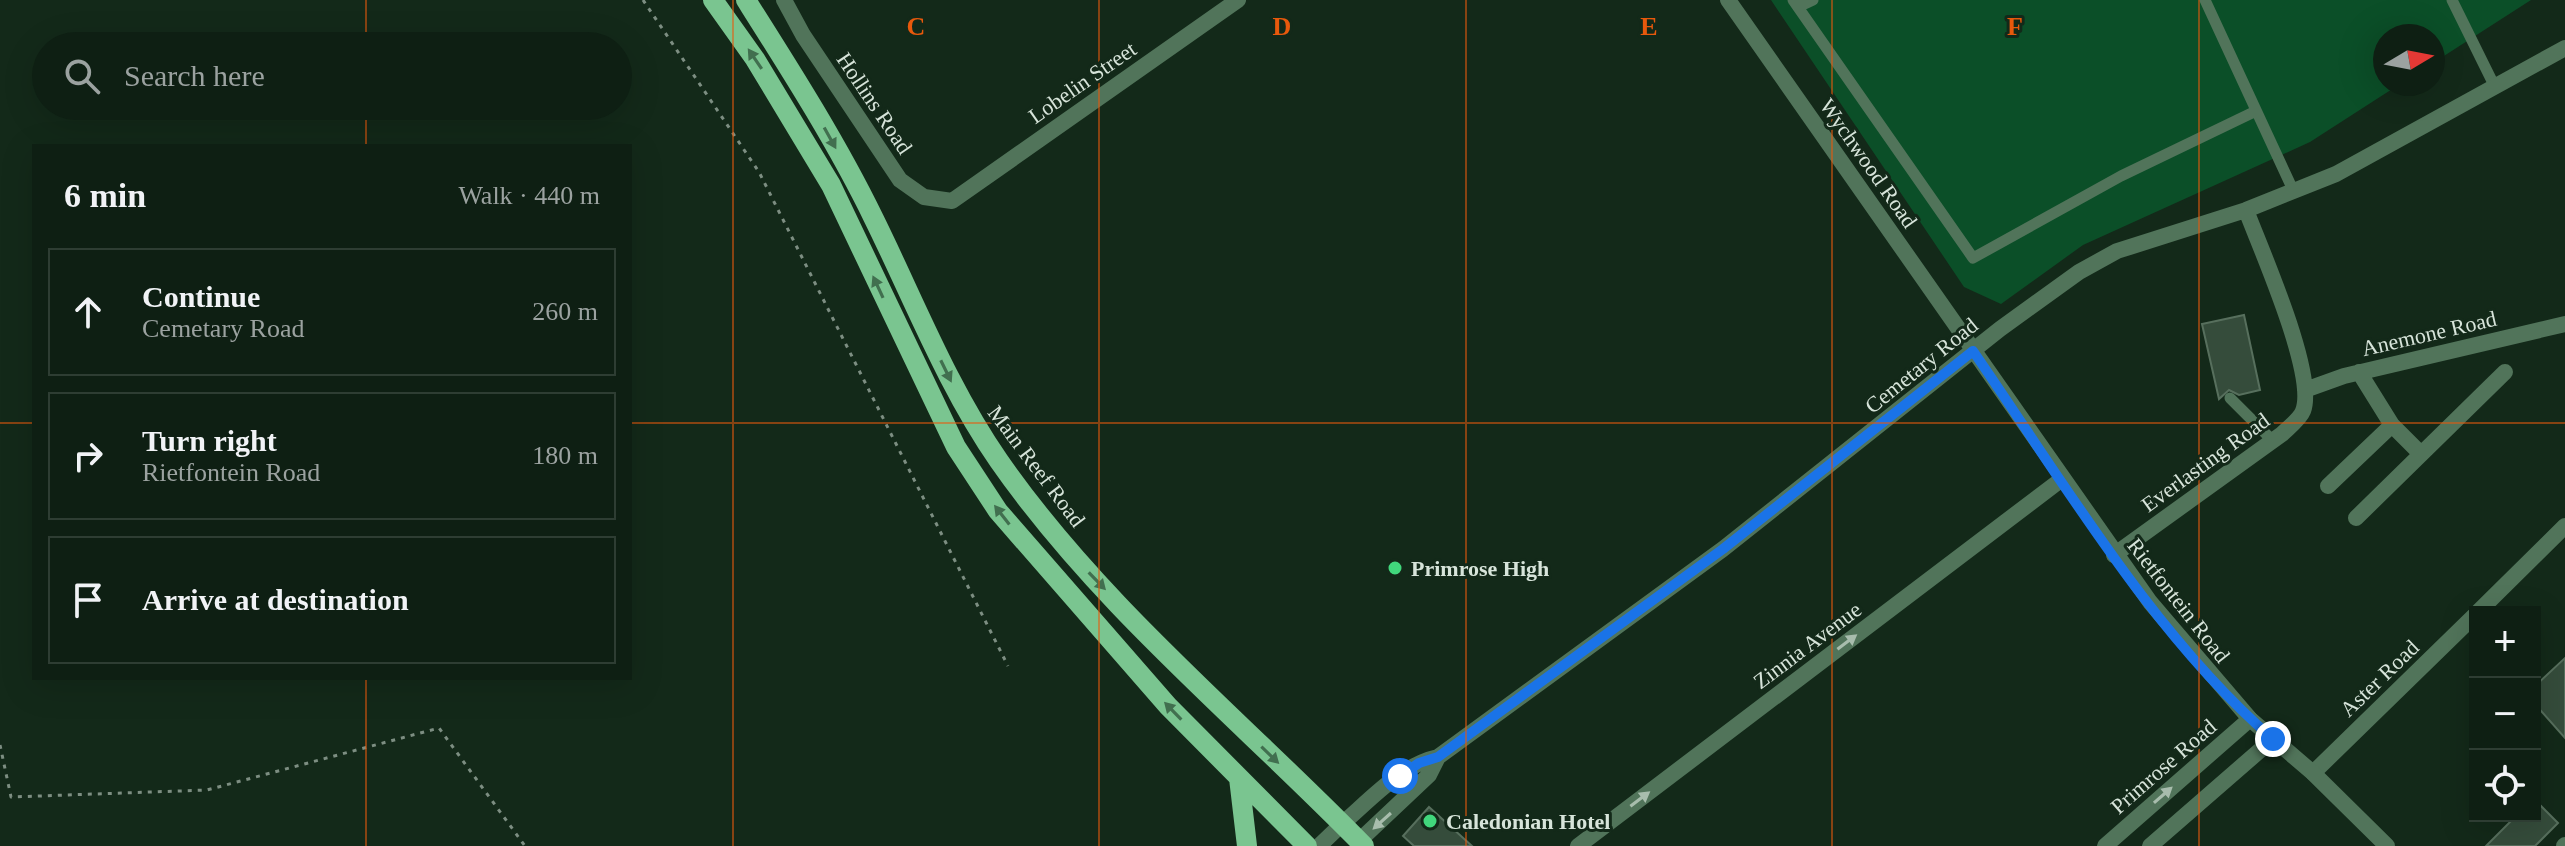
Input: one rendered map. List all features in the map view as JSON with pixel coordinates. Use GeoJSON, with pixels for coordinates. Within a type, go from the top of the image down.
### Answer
{"type":"FeatureCollection","features":[{"type":"Feature","properties":{"kind":"main road"},"geometry":{"type":"LineString","coordinates":[[713,0],[755,59],[831,185],[935,405],[990,498],[1195,734],[1307,846]]}},
{"type":"Feature","properties":{"kind":"main road","name":"Main Reef Road"},"geometry":{"type":"LineString","coordinates":[[746,0],[809,99],[872,215],[968,413],[999,461],[1083,566],[1359,844]]}},
{"type":"Feature","properties":{"kind":"main road"},"geometry":{"type":"LineString","coordinates":[[1195,734],[1222,708]]}},
{"type":"Feature","properties":{"kind":"main road"},"geometry":{"type":"LineString","coordinates":[[1239,778],[1247,846]]}},
{"type":"Feature","properties":{"kind":"street","name":"Hollins Road"},"geometry":{"type":"LineString","coordinates":[[784,0],[803,35],[900,180],[924,197],[952,201]]}},
{"type":"Feature","properties":{"kind":"street","name":"Lobelin Street"},"geometry":{"type":"LineString","coordinates":[[952,201],[1238,0]]}},
{"type":"Feature","properties":{"kind":"street","name":"Wychwood Road"},"geometry":{"type":"LineString","coordinates":[[1728,0],[1973,351]]}},
{"type":"Feature","properties":{"kind":"street","name":"Cemetary Road"},"geometry":{"type":"LineString","coordinates":[[1319,846],[1400,776],[1419,763],[1438,757],[1723,549],[2045,294],[2102,258],[2294,192],[2384,149],[2565,48]]}},
{"type":"Feature","properties":{"kind":"street"},"geometry":{"type":"LineString","coordinates":[[2246,210],[2297,347],[2305,390]]}},
{"type":"Feature","properties":{"kind":"street","name":"Anemone Road"},"geometry":{"type":"LineString","coordinates":[[2305,390],[2359,372],[2565,324]]}},
{"type":"Feature","properties":{"kind":"street","name":"Rietfontein Road"},"geometry":{"type":"LineString","coordinates":[[1973,351],[2114,555],[2190,653],[2250,719],[2313,773],[2387,846]]}},
{"type":"Feature","properties":{"kind":"street"},"geometry":{"type":"LineString","coordinates":[[2359,372],[2392,425],[2420,453]]}},
{"type":"Feature","properties":{"kind":"street"},"geometry":{"type":"LineString","coordinates":[[2356,518],[2505,372]]}},
{"type":"Feature","properties":{"kind":"street","name":"Everlasting Road"},"geometry":{"type":"LineString","coordinates":[[2114,555],[2273,441],[2303,412],[2305,390]]}},
{"type":"Feature","properties":{"kind":"street"},"geometry":{"type":"LineString","coordinates":[[2328,486],[2392,425]]}},
{"type":"Feature","properties":{"kind":"street","name":"Zinnia Avenue"},"geometry":{"type":"LineString","coordinates":[[1578,846],[2062,479]]}},
{"type":"Feature","properties":{"kind":"street","name":"Aster Road"},"geometry":{"type":"LineString","coordinates":[[2483,606],[2565,526]]}},
{"type":"Feature","properties":{"kind":"street","name":"Aster Road"},"geometry":{"type":"LineString","coordinates":[[2313,773],[2469,620]]}},
{"type":"Feature","properties":{"kind":"street","name":"Primrose Road"},"geometry":{"type":"LineString","coordinates":[[2116,842],[2250,719]]}},
{"type":"Feature","properties":{"kind":"street"},"geometry":{"type":"LineString","coordinates":[[2150,846],[2273,739]]}},
{"type":"Feature","properties":{"kind":"street","name":"Cemetary Road"},"geometry":{"type":"LineString","coordinates":[[1359,844],[1429,775],[1438,757]]}},
{"type":"Feature","properties":{"kind":"lane"},"geometry":{"type":"LineString","coordinates":[[1813,0],[1795,4],[1973,258],[2121,176],[2256,111]]}},
{"type":"Feature","properties":{"kind":"lane"},"geometry":{"type":"LineString","coordinates":[[2205,0],[2294,192]]}},
{"type":"Feature","properties":{"kind":"lane"},"geometry":{"type":"LineString","coordinates":[[2452,0],[2495,87]]}},
{"type":"Feature","properties":{"kind":"lane"},"geometry":{"type":"LineString","coordinates":[[2230,398],[2273,441]]}},
{"type":"Feature","properties":{"kind":"path"},"geometry":{"type":"LineString","coordinates":[[643,0],[759,172],[1008,666]]}},
{"type":"Feature","properties":{"kind":"path"},"geometry":{"type":"LineString","coordinates":[[0,745],[11,797],[207,790],[439,728],[525,846]]}},
{"type":"Feature","properties":{"kind":"green space"},"geometry":{"type":"Polygon","coordinates":[[[1771,0],[2531,0],[2445,55],[2445,24],[2373,24],[2373,96],[2381,96],[2310,142],[2083,245],[2001,304],[1964,287],[1771,0]]]}},
{"type":"Feature","properties":{"kind":"building"},"geometry":{"type":"Polygon","coordinates":[[[2244,315],[2260,390],[2239,395],[2229,390],[2219,399],[2202,324],[2244,315]]]}},
{"type":"Feature","properties":{"kind":"building"},"geometry":{"type":"Polygon","coordinates":[[[2565,658],[2565,738],[2541,711],[2541,680],[2565,658]]]}},
{"type":"Feature","properties":{"kind":"building"},"geometry":{"type":"Polygon","coordinates":[[[2541,806],[2558,823],[2535,846],[2486,846],[2510,822],[2541,822],[2541,806]]]}},
{"type":"Feature","properties":{"kind":"building","name":"Caledonian Hotel"},"geometry":{"type":"Polygon","coordinates":[[[1429,807],[1472,846],[1414,846],[1403,836],[1429,807]]]}},
{"type":"Feature","properties":{"kind":"place","name":"Primrose High"},"geometry":{"type":"Point","coordinates":[1395,568]}},
{"type":"Feature","properties":{"kind":"place","name":"Caledonian Hotel"},"geometry":{"type":"Point","coordinates":[1430,821]}},
{"type":"Feature","properties":{"kind":"route"},"geometry":{"type":"LineString","coordinates":[[1400,776],[1419,763],[1438,757],[1723,549],[1973,351],[2150,602],[2190,653],[2250,719],[2273,739]]}}]}
